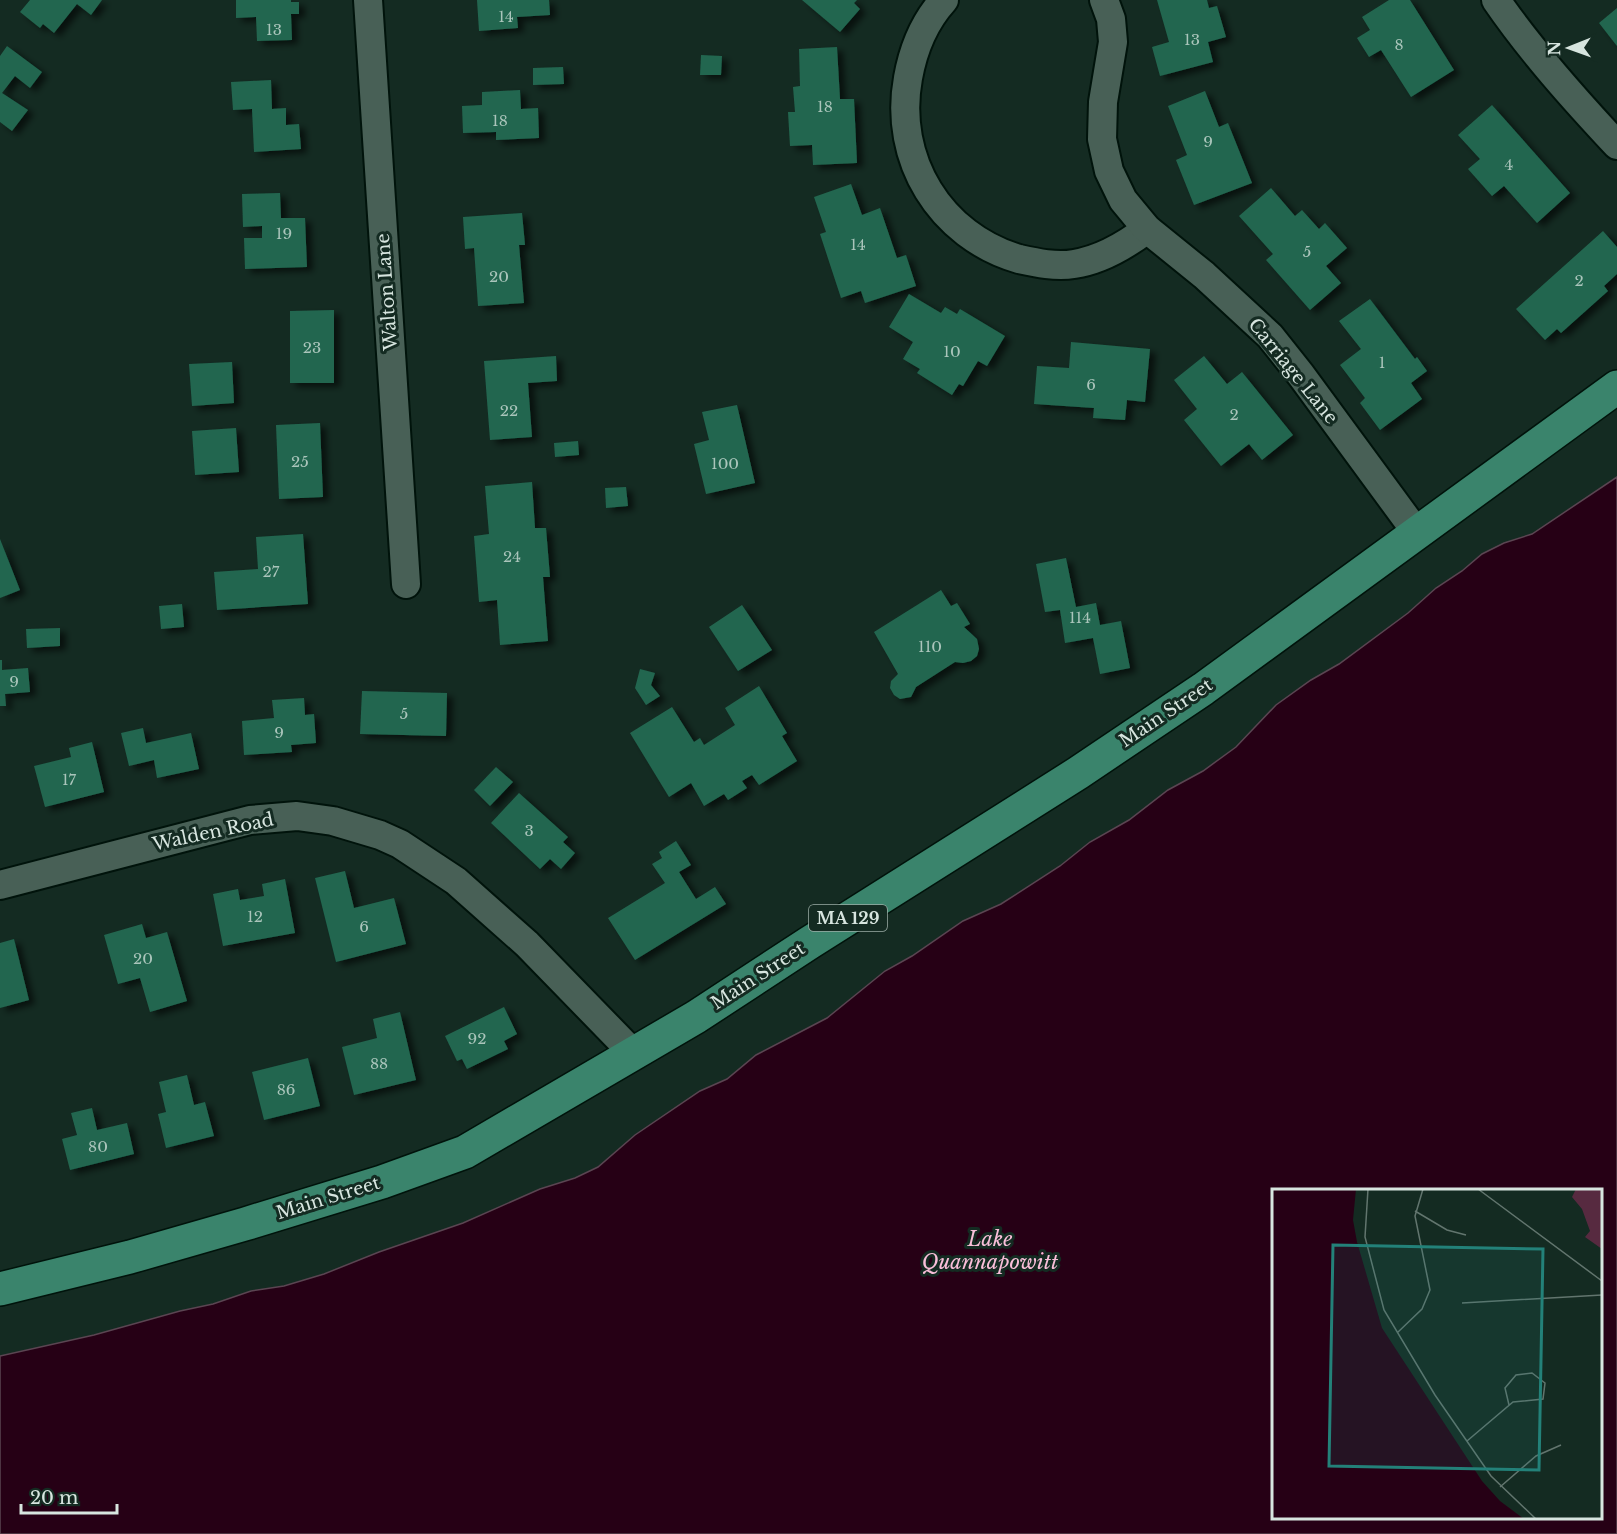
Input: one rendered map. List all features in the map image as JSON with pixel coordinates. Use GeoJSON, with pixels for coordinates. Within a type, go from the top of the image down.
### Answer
{"type":"FeatureCollection","features":[{"type":"Feature","properties":{"kind":"main road","name":"Main Street"},"geometry":{"type":"LineString","coordinates":[[0,1289],[130,1257],[382,1182],[465,1152],[696,1017],[1078,773],[1203,688],[1617,387]]}},
{"type":"Feature","properties":{"kind":"street","name":"Walton Lane"},"geometry":{"type":"LineString","coordinates":[[368,0],[406,584]]}},
{"type":"Feature","properties":{"kind":"street"},"geometry":{"type":"LineString","coordinates":[[944,0],[929,19],[911,61],[906,88],[905,113],[908,138],[916,167],[933,197],[952,221],[980,243],[994,250],[1024,260],[1056,265],[1090,260],[1120,248],[1147,229]]}},
{"type":"Feature","properties":{"kind":"street","name":"Carriage Lane"},"geometry":{"type":"LineString","coordinates":[[1104,0],[1111,19],[1113,42],[1103,102],[1102,139],[1109,171],[1123,200],[1147,229],[1204,274],[1270,336],[1417,533]]}},
{"type":"Feature","properties":{"kind":"street"},"geometry":{"type":"LineString","coordinates":[[1496,0],[1562,84],[1617,145]]}},
{"type":"Feature","properties":{"kind":"street","name":"Walden Road"},"geometry":{"type":"LineString","coordinates":[[0,885],[250,820],[297,816],[333,821],[380,835],[400,844],[456,881],[527,944],[634,1054]]}},
{"type":"Feature","properties":{"kind":"water","name":"Lake Quannapowitt"},"geometry":{"type":"Polygon","coordinates":[[[1617,477],[1617,1534],[0,1534],[0,1356],[94,1335],[213,1304],[251,1291],[284,1286],[324,1274],[463,1223],[540,1189],[575,1178],[598,1167],[635,1135],[700,1091],[727,1079],[756,1055],[827,1018],[885,971],[912,956],[963,921],[1001,904],[1060,866],[1090,842],[1129,820],[1168,790],[1203,771],[1236,747],[1276,705],[1311,680],[1339,664],[1482,554],[1504,543],[1532,534],[1617,477]]]}},
{"type":"Feature","properties":{"kind":"building"},"geometry":{"type":"Polygon","coordinates":[[[30,0],[102,0],[91,15],[77,4],[54,33],[43,24],[40,28],[20,12],[30,0]]]}},
{"type":"Feature","properties":{"kind":"building"},"geometry":{"type":"Polygon","coordinates":[[[236,0],[299,2],[299,14],[291,14],[292,40],[257,41],[256,17],[236,18],[236,0]]]}},
{"type":"Feature","properties":{"kind":"building"},"geometry":{"type":"Polygon","coordinates":[[[477,0],[549,0],[550,15],[517,17],[518,28],[479,31],[477,0]]]}},
{"type":"Feature","properties":{"kind":"building"},"geometry":{"type":"Polygon","coordinates":[[[802,0],[857,0],[854,3],[860,9],[840,32],[802,0]]]}},
{"type":"Feature","properties":{"kind":"building"},"geometry":{"type":"Polygon","coordinates":[[[1157,0],[1207,0],[1209,8],[1217,6],[1226,37],[1208,42],[1213,62],[1160,76],[1152,47],[1169,42],[1157,0]]]}},
{"type":"Feature","properties":{"kind":"building"},"geometry":{"type":"Polygon","coordinates":[[[1389,0],[1410,0],[1454,70],[1411,97],[1381,50],[1369,57],[1357,38],[1370,30],[1362,17],[1389,0]]]}},
{"type":"Feature","properties":{"kind":"building"},"geometry":{"type":"Polygon","coordinates":[[[1617,8],[1617,46],[1599,23],[1617,8]]]}},
{"type":"Feature","properties":{"kind":"building"},"geometry":{"type":"Polygon","coordinates":[[[7,46],[42,72],[30,88],[15,76],[2,93],[28,110],[12,131],[0,122],[0,56],[7,46]]]}},
{"type":"Feature","properties":{"kind":"building"},"geometry":{"type":"Polygon","coordinates":[[[837,47],[840,99],[854,99],[857,163],[813,165],[812,145],[790,146],[788,112],[795,112],[793,87],[800,86],[799,49],[837,47]]]}},
{"type":"Feature","properties":{"kind":"building"},"geometry":{"type":"Polygon","coordinates":[[[701,55],[722,56],[721,75],[700,75],[701,55]]]}},
{"type":"Feature","properties":{"kind":"building"},"geometry":{"type":"Polygon","coordinates":[[[563,67],[564,84],[533,85],[533,68],[563,67]]]}},
{"type":"Feature","properties":{"kind":"building"},"geometry":{"type":"Polygon","coordinates":[[[271,80],[272,109],[286,108],[286,125],[299,124],[301,149],[254,152],[252,109],[233,110],[231,82],[271,80]]]}},
{"type":"Feature","properties":{"kind":"building"},"geometry":{"type":"Polygon","coordinates":[[[520,90],[521,109],[538,108],[539,138],[496,140],[496,132],[463,133],[462,106],[482,105],[482,92],[520,90]]]}},
{"type":"Feature","properties":{"kind":"building"},"geometry":{"type":"Polygon","coordinates":[[[1205,91],[1219,127],[1228,123],[1252,183],[1194,205],[1176,160],[1187,155],[1168,106],[1205,91]]]}},
{"type":"Feature","properties":{"kind":"building"},"geometry":{"type":"Polygon","coordinates":[[[1492,105],[1570,193],[1537,223],[1504,186],[1492,196],[1468,169],[1480,159],[1458,135],[1492,105]]]}},
{"type":"Feature","properties":{"kind":"building"},"geometry":{"type":"Polygon","coordinates":[[[851,184],[862,215],[880,208],[897,258],[906,255],[916,286],[865,303],[861,291],[841,298],[820,234],[826,232],[814,197],[851,184]]]}},
{"type":"Feature","properties":{"kind":"building"},"geometry":{"type":"Polygon","coordinates":[[[1271,188],[1295,216],[1302,210],[1319,229],[1325,223],[1347,248],[1326,266],[1341,283],[1310,310],[1266,260],[1273,254],[1239,216],[1271,188]]]}},
{"type":"Feature","properties":{"kind":"building"},"geometry":{"type":"Polygon","coordinates":[[[280,193],[281,218],[305,218],[307,267],[245,269],[244,238],[262,238],[262,226],[243,227],[242,194],[280,193]]]}},
{"type":"Feature","properties":{"kind":"building"},"geometry":{"type":"Polygon","coordinates":[[[522,213],[525,245],[519,245],[524,303],[478,306],[474,248],[465,249],[463,217],[522,213]]]}},
{"type":"Feature","properties":{"kind":"building"},"geometry":{"type":"Polygon","coordinates":[[[1603,231],[1617,247],[1617,274],[1604,286],[1608,291],[1561,333],[1557,329],[1545,340],[1516,309],[1603,231]]]}},
{"type":"Feature","properties":{"kind":"building"},"geometry":{"type":"Polygon","coordinates":[[[909,294],[941,313],[945,307],[957,314],[960,309],[1005,336],[987,366],[978,361],[963,386],[959,384],[952,395],[917,373],[920,369],[903,359],[913,342],[889,327],[909,294]]]}},
{"type":"Feature","properties":{"kind":"building"},"geometry":{"type":"Polygon","coordinates":[[[1370,299],[1415,359],[1417,357],[1427,371],[1411,383],[1422,399],[1380,430],[1360,403],[1365,398],[1340,365],[1361,349],[1339,321],[1370,299]]]}},
{"type":"Feature","properties":{"kind":"building"},"geometry":{"type":"Polygon","coordinates":[[[334,310],[334,383],[290,383],[290,311],[334,310]]]}},
{"type":"Feature","properties":{"kind":"building"},"geometry":{"type":"Polygon","coordinates":[[[1071,342],[1150,349],[1145,402],[1127,400],[1125,420],[1093,418],[1094,408],[1034,404],[1037,366],[1069,368],[1071,342]]]}},
{"type":"Feature","properties":{"kind":"building"},"geometry":{"type":"Polygon","coordinates":[[[556,356],[557,381],[528,383],[532,437],[490,440],[484,361],[556,356]]]}},
{"type":"Feature","properties":{"kind":"building"},"geometry":{"type":"Polygon","coordinates":[[[1204,356],[1227,384],[1242,372],[1293,435],[1262,460],[1249,444],[1221,466],[1184,420],[1197,409],[1174,380],[1204,356]]]}},
{"type":"Feature","properties":{"kind":"building"},"geometry":{"type":"Polygon","coordinates":[[[232,362],[234,403],[192,406],[189,364],[232,362]]]}},
{"type":"Feature","properties":{"kind":"building"},"geometry":{"type":"Polygon","coordinates":[[[737,405],[755,483],[706,494],[694,444],[709,440],[702,412],[737,405]]]}},
{"type":"Feature","properties":{"kind":"building"},"geometry":{"type":"Polygon","coordinates":[[[320,423],[323,497],[279,499],[276,425],[320,423]]]}},
{"type":"Feature","properties":{"kind":"building"},"geometry":{"type":"Polygon","coordinates":[[[236,428],[239,472],[195,475],[192,431],[236,428]]]}},
{"type":"Feature","properties":{"kind":"building"},"geometry":{"type":"Polygon","coordinates":[[[578,441],[579,455],[555,457],[554,443],[578,441]]]}},
{"type":"Feature","properties":{"kind":"building"},"geometry":{"type":"Polygon","coordinates":[[[532,482],[535,528],[546,528],[550,577],[543,577],[548,641],[500,645],[497,600],[479,602],[474,536],[489,534],[485,486],[532,482]]]}},
{"type":"Feature","properties":{"kind":"building"},"geometry":{"type":"Polygon","coordinates":[[[626,487],[628,506],[606,508],[605,488],[626,487]]]}},
{"type":"Feature","properties":{"kind":"building"},"geometry":{"type":"Polygon","coordinates":[[[303,534],[308,604],[217,610],[214,572],[258,569],[256,537],[303,534]]]}},
{"type":"Feature","properties":{"kind":"building"},"geometry":{"type":"Polygon","coordinates":[[[0,539],[20,590],[0,598],[0,539]]]}},
{"type":"Feature","properties":{"kind":"building"},"geometry":{"type":"Polygon","coordinates":[[[1066,558],[1076,607],[1096,603],[1100,625],[1121,621],[1130,668],[1100,674],[1093,638],[1065,643],[1060,610],[1045,612],[1036,564],[1066,558]]]}},
{"type":"Feature","properties":{"kind":"building"},"geometry":{"type":"Polygon","coordinates":[[[941,590],[951,606],[957,603],[970,624],[964,627],[977,639],[979,649],[977,656],[971,661],[955,662],[916,687],[911,697],[900,699],[890,688],[891,681],[898,674],[874,632],[941,590]]]}},
{"type":"Feature","properties":{"kind":"building"},"geometry":{"type":"Polygon","coordinates":[[[182,604],[184,627],[161,629],[159,606],[182,604]]]}},
{"type":"Feature","properties":{"kind":"building"},"geometry":{"type":"Polygon","coordinates":[[[742,605],[772,650],[738,671],[709,627],[742,605]]]}},
{"type":"Feature","properties":{"kind":"building"},"geometry":{"type":"Polygon","coordinates":[[[60,628],[60,646],[27,648],[26,629],[60,628]]]}},
{"type":"Feature","properties":{"kind":"building"},"geometry":{"type":"Polygon","coordinates":[[[0,660],[2,660],[2,670],[28,668],[30,692],[5,694],[6,706],[0,706],[0,660]]]}},
{"type":"Feature","properties":{"kind":"building"},"geometry":{"type":"Polygon","coordinates":[[[640,669],[655,673],[651,685],[660,696],[646,705],[635,688],[640,669]]]}},
{"type":"Feature","properties":{"kind":"building"},"geometry":{"type":"Polygon","coordinates":[[[759,686],[787,733],[782,736],[797,761],[759,785],[752,775],[742,781],[747,788],[728,800],[724,794],[704,806],[691,783],[669,797],[630,733],[672,707],[694,742],[700,738],[704,745],[735,725],[725,708],[759,686]]]}},
{"type":"Feature","properties":{"kind":"building"},"geometry":{"type":"Polygon","coordinates":[[[362,691],[447,693],[446,736],[360,734],[362,691]]]}},
{"type":"Feature","properties":{"kind":"building"},"geometry":{"type":"Polygon","coordinates":[[[304,698],[305,715],[314,714],[316,743],[291,745],[292,752],[244,755],[242,721],[274,718],[272,700],[304,698]]]}},
{"type":"Feature","properties":{"kind":"building"},"geometry":{"type":"Polygon","coordinates":[[[143,728],[146,743],[191,733],[199,769],[157,778],[154,760],[129,766],[121,733],[143,728]]]}},
{"type":"Feature","properties":{"kind":"building"},"geometry":{"type":"Polygon","coordinates":[[[92,742],[104,792],[45,807],[34,766],[71,757],[69,748],[92,742]]]}},
{"type":"Feature","properties":{"kind":"building"},"geometry":{"type":"Polygon","coordinates":[[[496,767],[513,782],[490,806],[474,790],[496,767]]]}},
{"type":"Feature","properties":{"kind":"building"},"geometry":{"type":"Polygon","coordinates":[[[519,793],[568,837],[563,842],[575,853],[561,869],[550,859],[540,869],[491,823],[519,793]]]}},
{"type":"Feature","properties":{"kind":"building"},"geometry":{"type":"Polygon","coordinates":[[[676,841],[691,865],[679,872],[696,899],[715,887],[726,904],[635,960],[608,918],[665,883],[652,864],[662,858],[659,852],[676,841]]]}},
{"type":"Feature","properties":{"kind":"building"},"geometry":{"type":"Polygon","coordinates":[[[345,871],[354,908],[394,898],[406,944],[336,962],[315,878],[345,871]]]}},
{"type":"Feature","properties":{"kind":"building"},"geometry":{"type":"Polygon","coordinates":[[[285,879],[295,933],[223,946],[213,894],[238,889],[240,900],[264,896],[262,884],[285,879]]]}},
{"type":"Feature","properties":{"kind":"building"},"geometry":{"type":"Polygon","coordinates":[[[142,924],[146,938],[167,932],[187,1001],[150,1012],[140,978],[118,984],[104,935],[142,924]]]}},
{"type":"Feature","properties":{"kind":"building"},"geometry":{"type":"Polygon","coordinates":[[[14,939],[29,1000],[0,1008],[0,943],[14,939]]]}},
{"type":"Feature","properties":{"kind":"building"},"geometry":{"type":"Polygon","coordinates":[[[504,1007],[517,1034],[504,1041],[508,1049],[467,1069],[462,1059],[457,1061],[445,1036],[504,1007]]]}},
{"type":"Feature","properties":{"kind":"building"},"geometry":{"type":"Polygon","coordinates":[[[400,1012],[416,1080],[354,1095],[342,1047],[377,1038],[373,1019],[400,1012]]]}},
{"type":"Feature","properties":{"kind":"building"},"geometry":{"type":"Polygon","coordinates":[[[308,1058],[320,1106],[264,1120],[252,1072],[308,1058]]]}},
{"type":"Feature","properties":{"kind":"building"},"geometry":{"type":"Polygon","coordinates":[[[187,1075],[194,1105],[205,1102],[214,1136],[166,1148],[158,1114],[166,1112],[159,1082],[187,1075]]]}},
{"type":"Feature","properties":{"kind":"building"},"geometry":{"type":"Polygon","coordinates":[[[92,1108],[97,1130],[127,1123],[134,1154],[70,1170],[62,1139],[77,1135],[71,1113],[92,1108]]]}}]}
